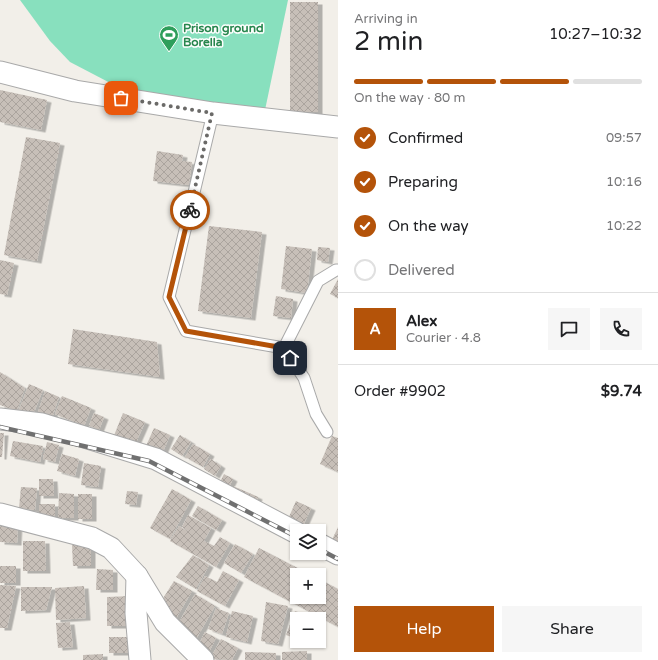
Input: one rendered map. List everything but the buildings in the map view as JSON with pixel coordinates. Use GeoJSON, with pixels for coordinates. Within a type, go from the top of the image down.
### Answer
{"type":"FeatureCollection","features":[{"type":"Feature","properties":{"kind":"street"},"geometry":{"type":"LineString","coordinates":[[0,72],[74,91],[212,113],[338,128]]}},
{"type":"Feature","properties":{"kind":"street"},"geometry":{"type":"LineString","coordinates":[[0,419],[42,424],[156,459],[290,529]]}},
{"type":"Feature","properties":{"kind":"street"},"geometry":{"type":"LineString","coordinates":[[0,514],[92,538],[111,548],[137,576],[165,622],[203,660]]}},
{"type":"Feature","properties":{"kind":"street"},"geometry":{"type":"LineString","coordinates":[[326,548],[338,554]]}},
{"type":"Feature","properties":{"kind":"street"},"geometry":{"type":"LineString","coordinates":[[137,576],[136,613],[140,660]]}},
{"type":"Feature","properties":{"kind":"lane"},"geometry":{"type":"LineString","coordinates":[[212,113],[169,297],[186,331],[284,348],[304,378],[316,414],[327,432]]}},
{"type":"Feature","properties":{"kind":"lane"},"geometry":{"type":"LineString","coordinates":[[284,348],[318,281],[338,270]]}},
{"type":"Feature","properties":{"kind":"green space","name":"Prison ground Borella"},"geometry":{"type":"Polygon","coordinates":[[[20,0],[288,0],[265,110],[208,109],[116,86],[70,62],[50,41],[20,0]]]}},
{"type":"Feature","properties":{"kind":"railway"},"geometry":{"type":"LineString","coordinates":[[0,427],[149,461],[290,533]]}},
{"type":"Feature","properties":{"kind":"railway"},"geometry":{"type":"LineString","coordinates":[[326,553],[338,559]]}},
{"type":"Feature","properties":{"kind":"way so far"},"geometry":{"type":"LineString","coordinates":[[121,98],[212,113],[190,210]]}},
{"type":"Feature","properties":{"kind":"place","name":"Prison ground Borella"},"geometry":{"type":"Point","coordinates":[169,52]}},
{"type":"Feature","properties":{"kind":"route"},"geometry":{"type":"LineString","coordinates":[[190,210],[169,297],[186,331],[284,348],[290,358]]}}]}
